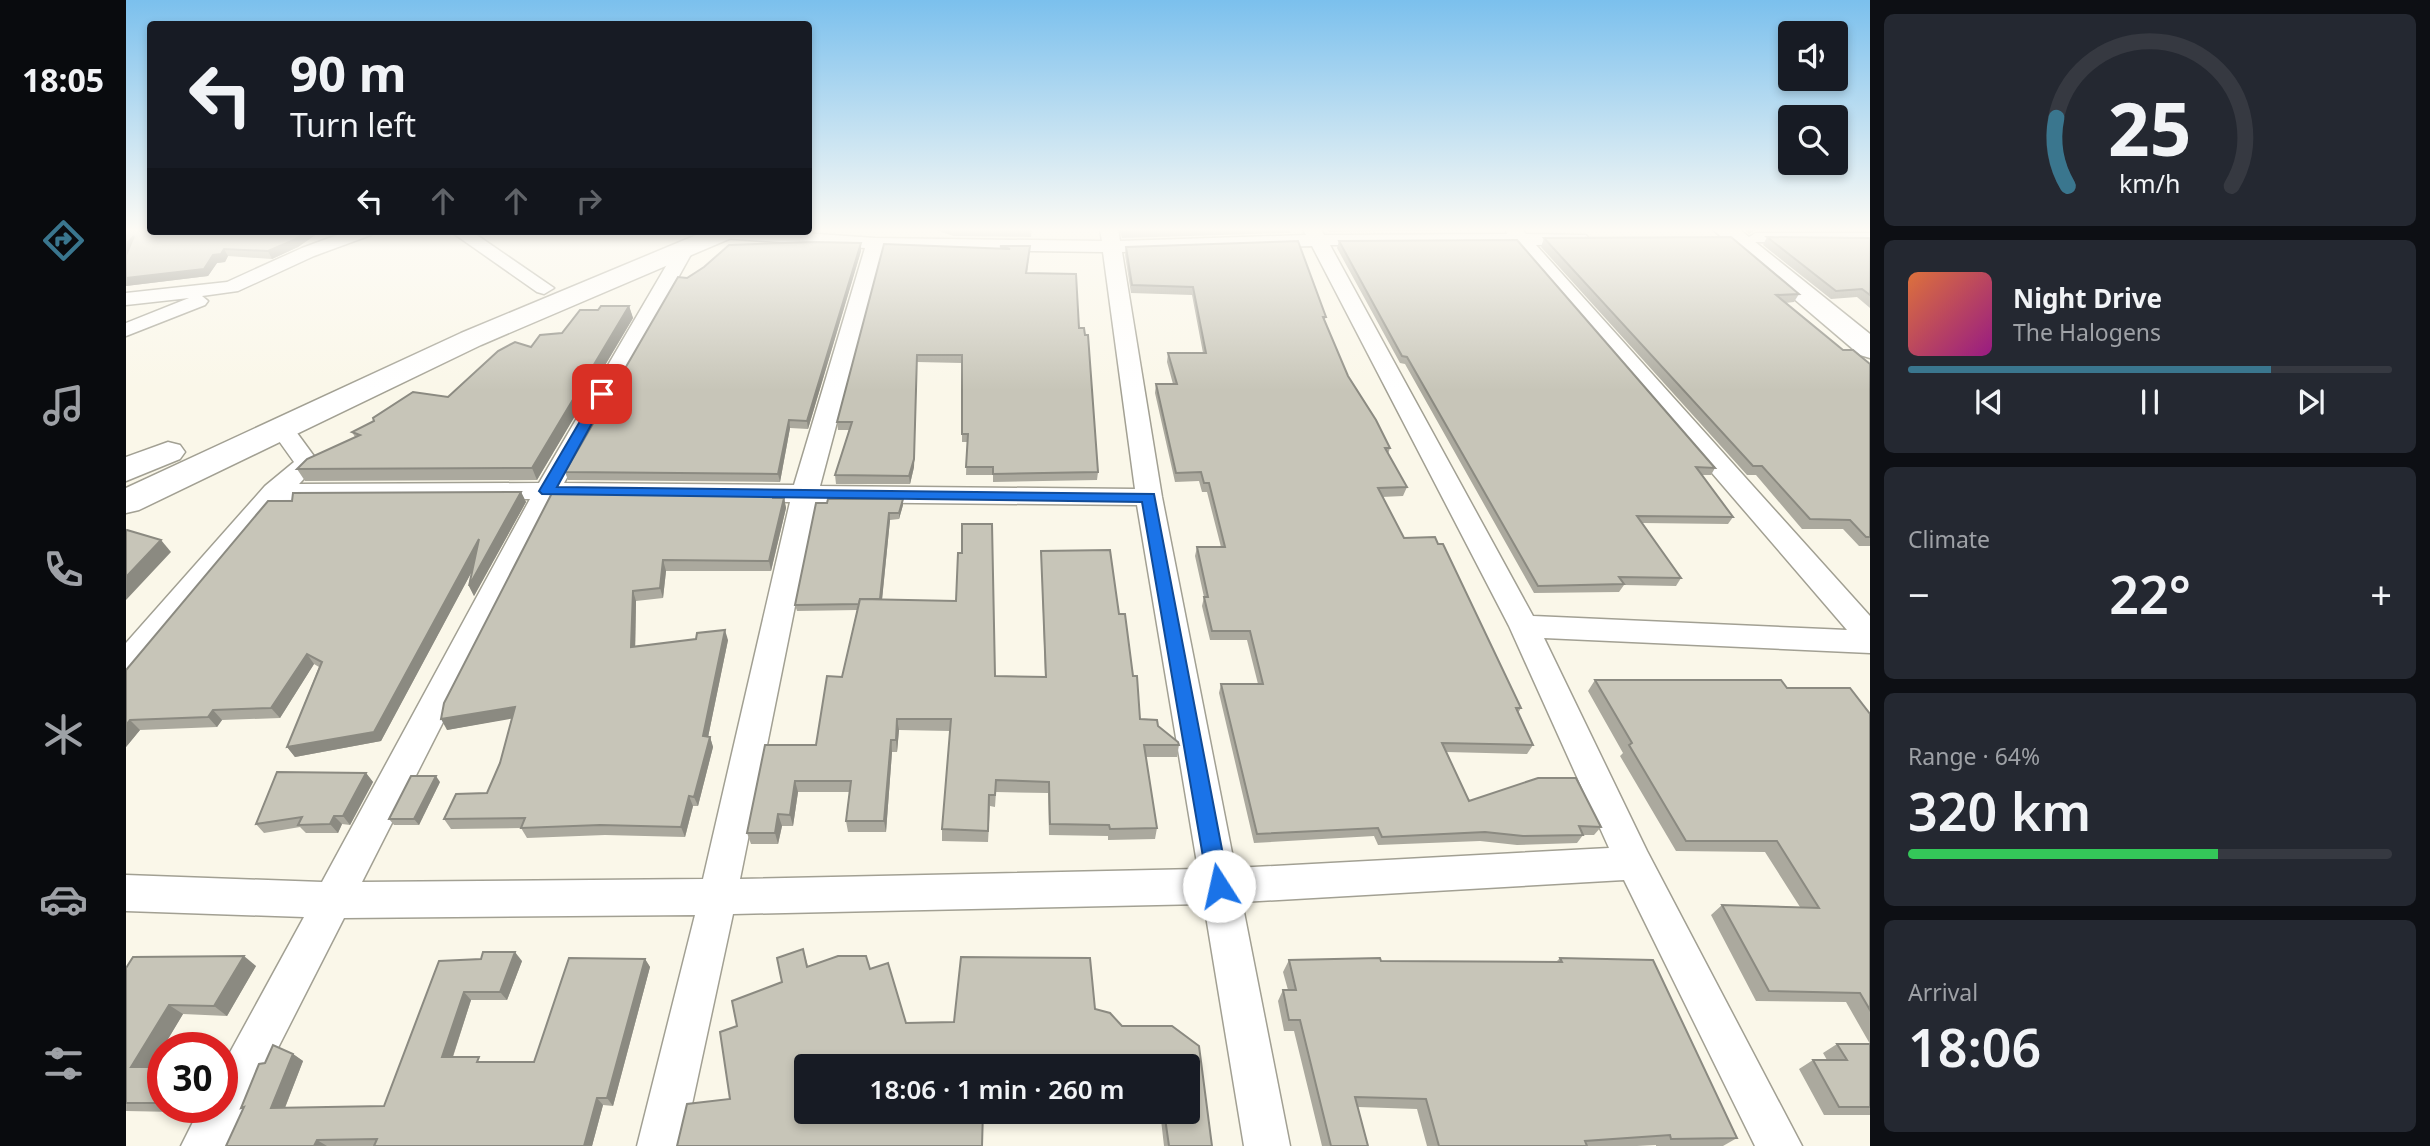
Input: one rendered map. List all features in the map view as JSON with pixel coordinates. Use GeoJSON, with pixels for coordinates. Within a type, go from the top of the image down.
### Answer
{"type":"FeatureCollection","features":[{"type":"Feature","properties":{"kind":"main road"},"geometry":{"type":"LineString","coordinates":[[131,488],[168,452],[320,381],[560,282]]}},
{"type":"Feature","properties":{"kind":"main road"},"geometry":{"type":"LineString","coordinates":[[131,488],[281,427],[593,282]]}},
{"type":"Feature","properties":{"kind":"main road"},"geometry":{"type":"LineString","coordinates":[[1791,282],[1870,349]]}},
{"type":"Feature","properties":{"kind":"main road"},"geometry":{"type":"LineString","coordinates":[[1804,282],[1870,328]]}},
{"type":"Feature","properties":{"kind":"street"},"geometry":{"type":"LineString","coordinates":[[126,330],[240,282]]}},
{"type":"Feature","properties":{"kind":"street"},"geometry":{"type":"LineString","coordinates":[[536,282],[544,288]]}},
{"type":"Feature","properties":{"kind":"street"},"geometry":{"type":"LineString","coordinates":[[204,1146],[547,491],[662,282]]}},
{"type":"Feature","properties":{"kind":"street"},"geometry":{"type":"LineString","coordinates":[[660,1146],[719,897],[805,493],[864,282]]}},
{"type":"Feature","properties":{"kind":"street"},"geometry":{"type":"LineString","coordinates":[[1118,282],[1149,497],[1267,1146]]}},
{"type":"Feature","properties":{"kind":"street"},"geometry":{"type":"LineString","coordinates":[[1340,282],[1524,626],[1634,863],[1779,1146]]}},
{"type":"Feature","properties":{"kind":"street"},"geometry":{"type":"LineString","coordinates":[[1560,282],[1870,636]]}},
{"type":"Feature","properties":{"kind":"street"},"geometry":{"type":"LineString","coordinates":[[126,299],[230,287]]}},
{"type":"Feature","properties":{"kind":"street"},"geometry":{"type":"LineString","coordinates":[[126,663],[274,492],[307,463],[281,427]]}},
{"type":"Feature","properties":{"kind":"street"},"geometry":{"type":"LineString","coordinates":[[274,492],[547,491],[1149,497]]}},
{"type":"Feature","properties":{"kind":"street"},"geometry":{"type":"LineString","coordinates":[[1524,626],[1870,642]]}},
{"type":"Feature","properties":{"kind":"street"},"geometry":{"type":"LineString","coordinates":[[126,893],[331,900],[719,897],[1219,886],[1634,863]]}},
{"type":"Feature","properties":{"kind":"building"},"geometry":{"type":"Polygon","coordinates":[[[675,282],[849,282],[807,421],[789,420],[778,474],[565,472],[675,282]]]}},
{"type":"Feature","properties":{"kind":"building"},"geometry":{"type":"Polygon","coordinates":[[[874,282],[1076,282],[1079,328],[1084,328],[1085,335],[1088,335],[1098,472],[993,474],[993,467],[966,467],[968,434],[962,434],[962,355],[917,355],[914,459],[909,476],[835,475],[852,422],[837,422],[874,282]]]}},
{"type":"Feature","properties":{"kind":"building"},"geometry":{"type":"Polygon","coordinates":[[[1132,282],[1313,282],[1326,317],[1323,317],[1348,376],[1376,420],[1390,448],[1385,448],[1407,487],[1378,488],[1404,538],[1435,537],[1438,544],[1443,544],[1521,708],[1516,708],[1533,745],[1442,743],[1469,801],[1538,778],[1576,778],[1601,827],[1579,826],[1583,835],[1523,836],[1485,832],[1382,837],[1378,828],[1257,834],[1221,684],[1263,684],[1250,631],[1212,631],[1197,547],[1225,547],[1209,483],[1204,483],[1201,472],[1176,473],[1156,384],[1177,384],[1168,353],[1206,353],[1193,287],[1132,285],[1132,282]]]}},
{"type":"Feature","properties":{"kind":"building"},"geometry":{"type":"Polygon","coordinates":[[[1362,282],[1554,282],[1715,468],[1696,467],[1733,517],[1637,516],[1681,578],[1619,577],[1624,584],[1538,586],[1407,357],[1402,356],[1362,282]]]}},
{"type":"Feature","properties":{"kind":"building"},"geometry":{"type":"Polygon","coordinates":[[[1585,282],[1785,282],[1799,294],[1776,295],[1843,350],[1853,350],[1870,364],[1870,537],[1866,537],[1850,520],[1810,519],[1762,466],[1753,466],[1585,282]]]}},
{"type":"Feature","properties":{"kind":"building"},"geometry":{"type":"Polygon","coordinates":[[[1825,282],[1870,282],[1870,295],[1862,289],[1836,291],[1825,282]]]}},
{"type":"Feature","properties":{"kind":"building"},"geometry":{"type":"Polygon","coordinates":[[[601,306],[629,306],[532,468],[297,469],[307,459],[360,435],[352,432],[374,421],[373,418],[413,392],[448,397],[498,351],[515,342],[531,347],[540,335],[562,333],[580,310],[598,310],[601,306]]]}},
{"type":"Feature","properties":{"kind":"building"},"geometry":{"type":"Polygon","coordinates":[[[553,491],[773,494],[773,498],[784,498],[769,561],[663,560],[660,588],[633,591],[631,647],[696,639],[697,633],[725,630],[703,736],[710,737],[694,797],[689,796],[681,827],[600,825],[521,828],[525,818],[444,819],[456,794],[487,793],[500,763],[515,707],[441,719],[444,703],[553,491]]]}},
{"type":"Feature","properties":{"kind":"building"},"geometry":{"type":"Polygon","coordinates":[[[521,492],[469,586],[479,539],[374,732],[287,747],[322,662],[307,654],[271,708],[213,710],[208,717],[130,720],[126,725],[126,670],[268,501],[292,501],[293,493],[521,492]]]}},
{"type":"Feature","properties":{"kind":"building"},"geometry":{"type":"Polygon","coordinates":[[[828,499],[903,499],[899,513],[889,513],[880,599],[860,599],[859,604],[795,605],[816,503],[827,503],[828,499]]]}},
{"type":"Feature","properties":{"kind":"building"},"geometry":{"type":"Polygon","coordinates":[[[962,524],[992,524],[995,676],[1046,677],[1041,551],[1110,550],[1119,614],[1125,614],[1133,676],[1137,676],[1140,719],[1157,720],[1158,726],[1179,745],[1144,745],[1157,828],[1110,829],[1109,825],[1050,824],[1049,782],[996,780],[995,795],[989,795],[988,831],[942,829],[951,719],[897,719],[896,740],[891,740],[884,821],[846,821],[851,781],[795,781],[790,815],[778,814],[775,833],[747,833],[765,745],[816,745],[827,676],[842,677],[860,599],[956,601],[958,553],[962,553],[962,524]]]}},
{"type":"Feature","properties":{"kind":"building"},"geometry":{"type":"Polygon","coordinates":[[[126,531],[161,540],[126,577],[126,531]]]}},
{"type":"Feature","properties":{"kind":"building"},"geometry":{"type":"Polygon","coordinates":[[[1595,680],[1781,680],[1787,688],[1850,688],[1870,714],[1870,1010],[1860,993],[1769,991],[1722,905],[1819,908],[1777,841],[1686,841],[1629,745],[1632,743],[1595,680]]]}},
{"type":"Feature","properties":{"kind":"building"},"geometry":{"type":"Polygon","coordinates":[[[277,772],[366,773],[343,816],[334,816],[330,824],[298,825],[302,817],[256,824],[277,772]]]}},
{"type":"Feature","properties":{"kind":"building"},"geometry":{"type":"Polygon","coordinates":[[[411,776],[436,776],[414,819],[389,819],[411,776]]]}},
{"type":"Feature","properties":{"kind":"building"},"geometry":{"type":"Polygon","coordinates":[[[803,949],[807,967],[838,956],[866,956],[870,969],[888,963],[906,1023],[954,1022],[961,957],[1090,958],[1095,1009],[1110,1013],[1122,1026],[1172,1026],[1199,1046],[1212,1146],[1169,1146],[1166,1124],[1200,1124],[1200,1054],[794,1054],[794,1124],[983,1124],[982,1146],[677,1146],[687,1104],[730,1099],[720,1032],[737,1026],[732,1001],[782,982],[777,958],[803,949]]]}},
{"type":"Feature","properties":{"kind":"building"},"geometry":{"type":"Polygon","coordinates":[[[483,952],[515,952],[500,992],[464,992],[442,1057],[479,1057],[477,1062],[534,1062],[569,958],[645,959],[607,1098],[597,1098],[584,1146],[374,1146],[377,1139],[317,1140],[314,1146],[226,1146],[238,1123],[244,1107],[241,1108],[259,1064],[265,1063],[273,1045],[293,1054],[271,1108],[384,1106],[439,961],[481,959],[483,952]]]}},
{"type":"Feature","properties":{"kind":"building"},"geometry":{"type":"Polygon","coordinates":[[[244,956],[214,1006],[169,1005],[152,1032],[147,1032],[147,1041],[131,1067],[147,1067],[147,1103],[126,1103],[126,968],[133,957],[244,956]]]}},
{"type":"Feature","properties":{"kind":"building"},"geometry":{"type":"Polygon","coordinates":[[[1380,958],[1381,961],[1562,962],[1560,958],[1653,960],[1737,1138],[1671,1139],[1670,1135],[1585,1141],[1587,1146],[1439,1146],[1426,1099],[1355,1097],[1368,1146],[1331,1146],[1300,1020],[1289,1020],[1283,990],[1296,990],[1289,960],[1380,958]]]}},
{"type":"Feature","properties":{"kind":"building"},"geometry":{"type":"Polygon","coordinates":[[[1837,1044],[1870,1044],[1870,1107],[1839,1107],[1813,1060],[1847,1060],[1837,1044]]]}},
{"type":"Feature","properties":{"kind":"route"},"geometry":{"type":"LineString","coordinates":[[602,394],[547,491],[1149,497],[1219,886]]}}]}
